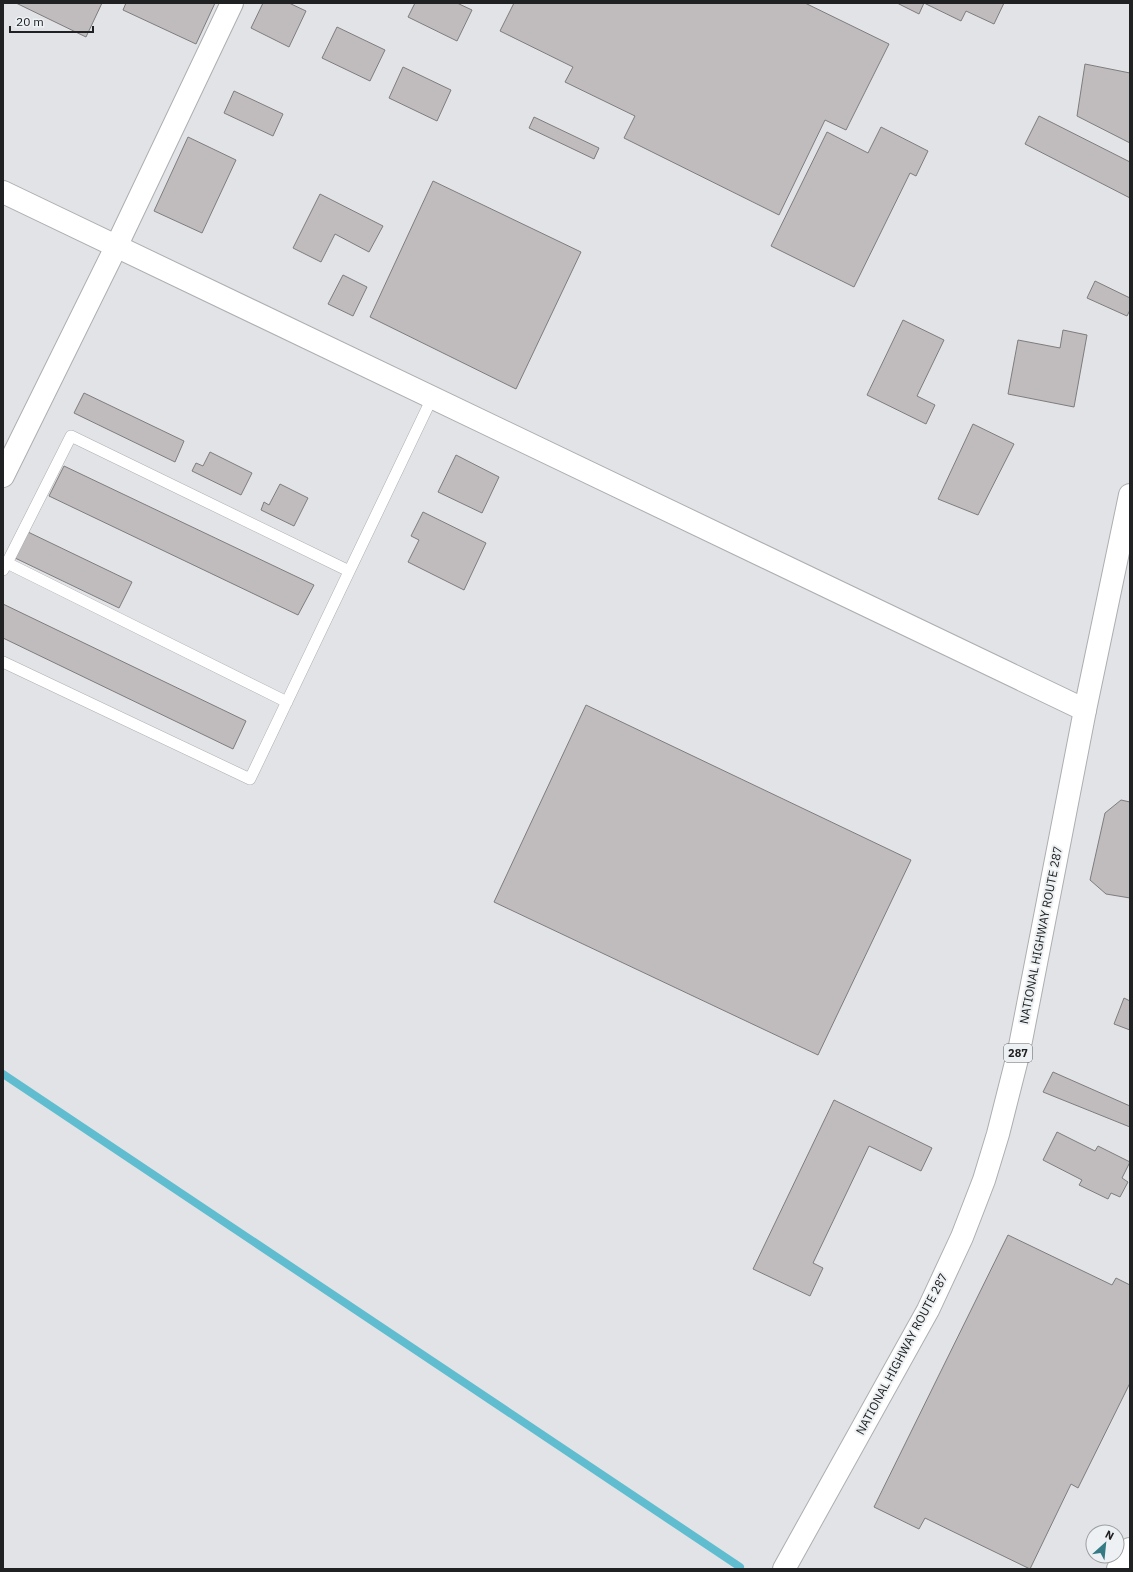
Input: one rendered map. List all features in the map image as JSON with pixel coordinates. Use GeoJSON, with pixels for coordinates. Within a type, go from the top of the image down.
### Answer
{"type":"FeatureCollection","features":[{"type":"Feature","properties":{"kind":"main road"},"geometry":{"type":"LineString","coordinates":[[3,476],[116,247],[232,3]]}},
{"type":"Feature","properties":{"kind":"main road"},"geometry":{"type":"LineString","coordinates":[[3,192],[1085,710]]}},
{"type":"Feature","properties":{"kind":"main road","name":"NATIONAL HIGHWAY ROUTE 287"},"geometry":{"type":"LineString","coordinates":[[784,1569],[928,1310],[962,1237],[984,1180],[998,1134],[1018,1051],[1085,710],[1130,495]]}},
{"type":"Feature","properties":{"kind":"main road"},"geometry":{"type":"LineString","coordinates":[[1118,1569],[1130,1549]]}},
{"type":"Feature","properties":{"kind":"lane"},"geometry":{"type":"LineString","coordinates":[[3,662],[250,778],[432,398]]}},
{"type":"Feature","properties":{"kind":"lane"},"geometry":{"type":"LineString","coordinates":[[287,702],[5,567],[71,436],[349,571]]}},
{"type":"Feature","properties":{"kind":"building"},"geometry":{"type":"Polygon","coordinates":[[[16,3],[102,3],[86,37],[16,3]]]}},
{"type":"Feature","properties":{"kind":"building"},"geometry":{"type":"Polygon","coordinates":[[[126,3],[215,3],[196,44],[123,10],[126,3]]]}},
{"type":"Feature","properties":{"kind":"building"},"geometry":{"type":"Polygon","coordinates":[[[263,3],[289,3],[306,11],[289,47],[251,28],[263,3]]]}},
{"type":"Feature","properties":{"kind":"building"},"geometry":{"type":"Polygon","coordinates":[[[415,3],[457,3],[472,10],[457,41],[408,17],[415,3]]]}},
{"type":"Feature","properties":{"kind":"building"},"geometry":{"type":"Polygon","coordinates":[[[514,3],[805,3],[889,44],[846,130],[825,120],[779,215],[624,138],[635,116],[565,82],[573,67],[500,31],[514,3]]]}},
{"type":"Feature","properties":{"kind":"building"},"geometry":{"type":"Polygon","coordinates":[[[897,3],[924,3],[919,14],[897,3]]]}},
{"type":"Feature","properties":{"kind":"building"},"geometry":{"type":"Polygon","coordinates":[[[924,3],[1004,3],[994,24],[966,11],[961,21],[924,3]]]}},
{"type":"Feature","properties":{"kind":"building"},"geometry":{"type":"Polygon","coordinates":[[[337,27],[385,50],[370,81],[322,58],[337,27]]]}},
{"type":"Feature","properties":{"kind":"building"},"geometry":{"type":"Polygon","coordinates":[[[1085,64],[1130,73],[1130,143],[1077,116],[1085,64]]]}},
{"type":"Feature","properties":{"kind":"building"},"geometry":{"type":"Polygon","coordinates":[[[403,67],[451,90],[437,121],[389,98],[403,67]]]}},
{"type":"Feature","properties":{"kind":"building"},"geometry":{"type":"Polygon","coordinates":[[[234,91],[283,114],[273,136],[224,113],[234,91]]]}},
{"type":"Feature","properties":{"kind":"building"},"geometry":{"type":"Polygon","coordinates":[[[1039,116],[1130,162],[1130,198],[1025,144],[1039,116]]]}},
{"type":"Feature","properties":{"kind":"building"},"geometry":{"type":"Polygon","coordinates":[[[534,117],[599,148],[594,159],[529,128],[534,117]]]}},
{"type":"Feature","properties":{"kind":"building"},"geometry":{"type":"Polygon","coordinates":[[[881,127],[928,151],[916,176],[910,173],[854,287],[771,246],[827,132],[868,153],[881,127]]]}},
{"type":"Feature","properties":{"kind":"building"},"geometry":{"type":"Polygon","coordinates":[[[188,137],[236,160],[202,233],[154,211],[188,137]]]}},
{"type":"Feature","properties":{"kind":"building"},"geometry":{"type":"Polygon","coordinates":[[[433,181],[581,252],[516,389],[370,317],[433,181]]]}},
{"type":"Feature","properties":{"kind":"building"},"geometry":{"type":"Polygon","coordinates":[[[320,194],[383,226],[369,252],[335,234],[321,262],[293,248],[320,194]]]}},
{"type":"Feature","properties":{"kind":"building"},"geometry":{"type":"Polygon","coordinates":[[[343,275],[367,287],[353,316],[328,304],[343,275]]]}},
{"type":"Feature","properties":{"kind":"building"},"geometry":{"type":"Polygon","coordinates":[[[1095,281],[1130,298],[1130,310],[1127,316],[1087,298],[1095,281]]]}},
{"type":"Feature","properties":{"kind":"building"},"geometry":{"type":"Polygon","coordinates":[[[903,320],[944,340],[917,396],[935,405],[926,424],[867,395],[903,320]]]}},
{"type":"Feature","properties":{"kind":"building"},"geometry":{"type":"Polygon","coordinates":[[[1063,330],[1087,335],[1074,407],[1008,394],[1018,340],[1060,348],[1063,330]]]}},
{"type":"Feature","properties":{"kind":"building"},"geometry":{"type":"Polygon","coordinates":[[[84,393],[184,441],[175,462],[74,413],[84,393]]]}},
{"type":"Feature","properties":{"kind":"building"},"geometry":{"type":"Polygon","coordinates":[[[973,424],[1014,444],[978,515],[938,499],[973,424]]]}},
{"type":"Feature","properties":{"kind":"building"},"geometry":{"type":"Polygon","coordinates":[[[210,452],[252,473],[241,495],[192,471],[196,463],[203,466],[210,452]]]}},
{"type":"Feature","properties":{"kind":"building"},"geometry":{"type":"Polygon","coordinates":[[[456,455],[499,477],[482,513],[438,492],[456,455]]]}},
{"type":"Feature","properties":{"kind":"building"},"geometry":{"type":"Polygon","coordinates":[[[64,466],[314,585],[298,615],[49,496],[64,466]]]}},
{"type":"Feature","properties":{"kind":"building"},"geometry":{"type":"Polygon","coordinates":[[[280,484],[308,498],[294,526],[261,510],[264,502],[269,505],[280,484]]]}},
{"type":"Feature","properties":{"kind":"building"},"geometry":{"type":"Polygon","coordinates":[[[423,512],[486,543],[464,590],[408,562],[419,540],[411,536],[423,512]]]}},
{"type":"Feature","properties":{"kind":"building"},"geometry":{"type":"Polygon","coordinates":[[[28,532],[132,582],[119,608],[15,558],[28,532]]]}},
{"type":"Feature","properties":{"kind":"building"},"geometry":{"type":"Polygon","coordinates":[[[3,604],[246,721],[233,749],[3,638],[3,604]]]}},
{"type":"Feature","properties":{"kind":"building"},"geometry":{"type":"Polygon","coordinates":[[[586,705],[911,860],[818,1055],[494,902],[586,705]]]}},
{"type":"Feature","properties":{"kind":"building"},"geometry":{"type":"Polygon","coordinates":[[[1121,800],[1130,802],[1130,898],[1106,894],[1090,880],[1105,813],[1121,800]]]}},
{"type":"Feature","properties":{"kind":"building"},"geometry":{"type":"Polygon","coordinates":[[[1124,998],[1130,1001],[1130,1030],[1114,1024],[1124,998]]]}},
{"type":"Feature","properties":{"kind":"building"},"geometry":{"type":"Polygon","coordinates":[[[1053,1072],[1130,1106],[1130,1127],[1043,1092],[1053,1072]]]}},
{"type":"Feature","properties":{"kind":"building"},"geometry":{"type":"Polygon","coordinates":[[[834,1100],[932,1148],[921,1171],[869,1146],[813,1263],[823,1268],[810,1296],[753,1269],[834,1100]]]}},
{"type":"Feature","properties":{"kind":"building"},"geometry":{"type":"Polygon","coordinates":[[[1057,1132],[1095,1151],[1098,1146],[1130,1162],[1122,1178],[1128,1182],[1120,1197],[1111,1193],[1108,1199],[1079,1185],[1082,1180],[1043,1160],[1057,1132]]]}},
{"type":"Feature","properties":{"kind":"building"},"geometry":{"type":"Polygon","coordinates":[[[1008,1235],[1112,1285],[1116,1278],[1130,1285],[1130,1383],[1078,1488],[1071,1484],[1030,1569],[925,1518],[919,1529],[874,1507],[1008,1235]]]}},
{"type":"Feature","properties":{"kind":"waterway"},"geometry":{"type":"LineString","coordinates":[[3,1074],[740,1567]]}}]}
